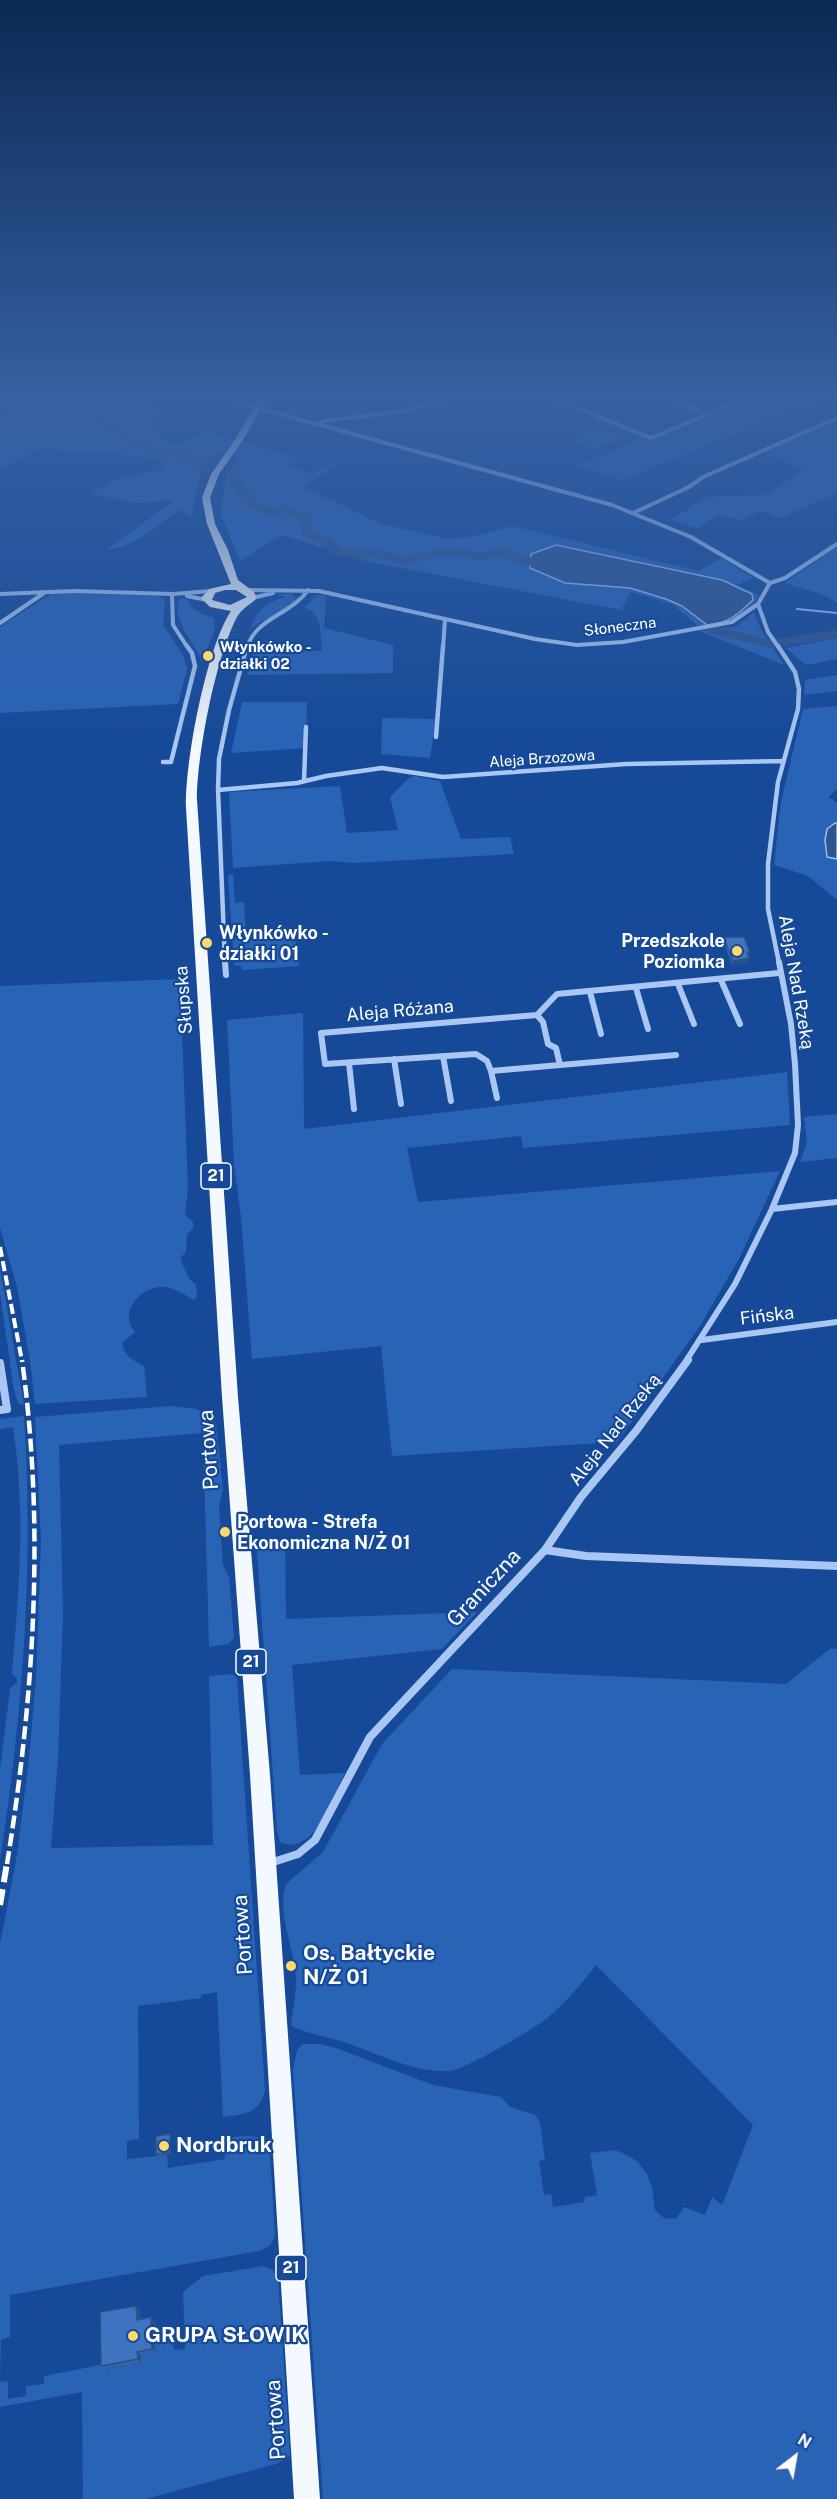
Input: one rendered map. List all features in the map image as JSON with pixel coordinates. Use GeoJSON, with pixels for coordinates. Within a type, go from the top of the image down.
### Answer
{"type":"FeatureCollection","features":[{"type":"Feature","properties":{"kind":"main road"},"geometry":{"type":"LineString","coordinates":[[209,514],[233,581],[246,592]]}},
{"type":"Feature","properties":{"kind":"main road"},"geometry":{"type":"LineString","coordinates":[[226,559],[224,581],[207,596],[207,600],[219,607],[239,607]]}},
{"type":"Feature","properties":{"kind":"main road"},"geometry":{"type":"LineString","coordinates":[[216,590],[246,592]]}},
{"type":"Feature","properties":{"kind":"main road","name":"21"},"geometry":{"type":"LineString","coordinates":[[239,607],[246,592]]}},
{"type":"Feature","properties":{"kind":"main road","name":"Słupska"},"geometry":{"type":"LineString","coordinates":[[219,607],[224,615],[226,634]]}},
{"type":"Feature","properties":{"kind":"main road","name":"Słupska"},"geometry":{"type":"LineString","coordinates":[[229,1368],[191,792],[196,743],[226,634],[234,612],[239,607]]}},
{"type":"Feature","properties":{"kind":"main road","name":"Portowa"},"geometry":{"type":"LineString","coordinates":[[229,1368],[307,2499]]}},
{"type":"Feature","properties":{"kind":"street"},"geometry":{"type":"LineString","coordinates":[[634,514],[691,537],[770,583],[785,578],[837,544]]}},
{"type":"Feature","properties":{"kind":"street"},"geometry":{"type":"LineString","coordinates":[[758,604],[770,583]]}},
{"type":"Feature","properties":{"kind":"street"},"geometry":{"type":"LineString","coordinates":[[0,594],[44,592],[172,594],[216,590]]}},
{"type":"Feature","properties":{"kind":"street","name":"Słoneczna"},"geometry":{"type":"LineString","coordinates":[[246,592],[288,590]]}},
{"type":"Feature","properties":{"kind":"street"},"geometry":{"type":"LineString","coordinates":[[226,975],[218,790],[221,748],[248,640],[263,622],[295,607],[308,590]]}},
{"type":"Feature","properties":{"kind":"street","name":"Słoneczna"},"geometry":{"type":"LineString","coordinates":[[246,592],[308,590],[556,643],[607,644],[723,625],[742,616],[758,604]]}},
{"type":"Feature","properties":{"kind":"street"},"geometry":{"type":"LineString","coordinates":[[0,623],[44,592]]}},
{"type":"Feature","properties":{"kind":"street"},"geometry":{"type":"LineString","coordinates":[[172,594],[207,600]]}},
{"type":"Feature","properties":{"kind":"street"},"geometry":{"type":"LineString","coordinates":[[163,762],[171,762],[195,666],[192,653],[173,625],[172,594]]}},
{"type":"Feature","properties":{"kind":"street","name":"Aleja Nad Rzeką"},"geometry":{"type":"LineString","coordinates":[[544,1550],[570,1516],[581,1497],[636,1431],[702,1340],[735,1284],[772,1209],[795,1153],[798,1125],[791,1024],[779,974],[768,909],[768,864],[778,782],[798,709],[799,689],[795,672],[763,623],[758,604]]}},
{"type":"Feature","properties":{"kind":"street"},"geometry":{"type":"LineString","coordinates":[[436,737],[445,619]]}},
{"type":"Feature","properties":{"kind":"street"},"geometry":{"type":"LineString","coordinates":[[304,781],[306,727]]}},
{"type":"Feature","properties":{"kind":"street","name":"Aleja Brzozowa"},"geometry":{"type":"LineString","coordinates":[[218,790],[287,785],[382,768],[443,777],[626,765],[784,761]]}},
{"type":"Feature","properties":{"kind":"street"},"geometry":{"type":"LineString","coordinates":[[560,1065],[556,1048],[548,1044],[543,1022],[537,1015],[557,994],[779,974]]}},
{"type":"Feature","properties":{"kind":"street"},"geometry":{"type":"LineString","coordinates":[[722,980],[740,1024]]}},
{"type":"Feature","properties":{"kind":"street"},"geometry":{"type":"LineString","coordinates":[[678,984],[694,1024]]}},
{"type":"Feature","properties":{"kind":"street"},"geometry":{"type":"LineString","coordinates":[[636,988],[648,1029]]}},
{"type":"Feature","properties":{"kind":"street"},"geometry":{"type":"LineString","coordinates":[[590,992],[601,1034]]}},
{"type":"Feature","properties":{"kind":"street","name":"Aleja Różana"},"geometry":{"type":"LineString","coordinates":[[491,1071],[488,1061],[476,1054],[325,1064],[321,1033],[537,1015]]}},
{"type":"Feature","properties":{"kind":"street"},"geometry":{"type":"LineString","coordinates":[[497,1098],[491,1071],[676,1055]]}},
{"type":"Feature","properties":{"kind":"street"},"geometry":{"type":"LineString","coordinates":[[443,1056],[451,1101]]}},
{"type":"Feature","properties":{"kind":"street"},"geometry":{"type":"LineString","coordinates":[[394,1059],[402,1104]]}},
{"type":"Feature","properties":{"kind":"street"},"geometry":{"type":"LineString","coordinates":[[349,1063],[354,1109]]}},
{"type":"Feature","properties":{"kind":"street"},"geometry":{"type":"LineString","coordinates":[[772,1209],[837,1202]]}},
{"type":"Feature","properties":{"kind":"street","name":"Fińska"},"geometry":{"type":"LineString","coordinates":[[702,1340],[837,1322]]}},
{"type":"Feature","properties":{"kind":"street"},"geometry":{"type":"LineString","coordinates":[[0,1363],[3,1409]]}},
{"type":"Feature","properties":{"kind":"street","name":"Graniczna"},"geometry":{"type":"LineString","coordinates":[[264,1864],[294,1858],[313,1844],[360,1753],[377,1728],[544,1550],[586,1556],[837,1566]]}},
{"type":"Feature","properties":{"kind":"shaded area"},"geometry":{"type":"Polygon","coordinates":[[[157,514],[174,514],[154,529],[126,545],[105,550],[157,514]]]}},
{"type":"Feature","properties":{"kind":"shaded area"},"geometry":{"type":"Polygon","coordinates":[[[221,514],[359,514],[381,524],[448,539],[476,536],[512,526],[699,571],[722,558],[753,578],[737,585],[760,596],[747,610],[733,619],[725,622],[708,625],[698,626],[672,604],[631,592],[621,610],[365,561],[282,535],[240,561],[221,514]],[[556,545],[531,554],[530,568],[565,583],[630,588],[682,606],[708,625],[728,620],[753,599],[752,593],[722,580],[556,545]]]}},
{"type":"Feature","properties":{"kind":"shaded area"},"geometry":{"type":"Polygon","coordinates":[[[681,514],[756,514],[740,520],[720,515],[697,528],[671,520],[681,514]]]}},
{"type":"Feature","properties":{"kind":"shaded area"},"geometry":{"type":"Polygon","coordinates":[[[769,514],[790,514],[780,518],[769,514]]]}},
{"type":"Feature","properties":{"kind":"shaded area"},"geometry":{"type":"Polygon","coordinates":[[[556,545],[722,580],[752,594],[753,600],[733,617],[707,625],[682,606],[666,599],[630,588],[565,583],[530,568],[531,554],[556,545]]]}},
{"type":"Feature","properties":{"kind":"shaded area"},"geometry":{"type":"Polygon","coordinates":[[[837,547],[837,603],[824,595],[785,583],[837,547]]]}},
{"type":"Feature","properties":{"kind":"shaded area"},"geometry":{"type":"Polygon","coordinates":[[[52,593],[158,596],[165,599],[163,625],[183,655],[187,669],[178,704],[0,713],[0,627],[52,593]]]}},
{"type":"Feature","properties":{"kind":"shaded area"},"geometry":{"type":"Polygon","coordinates":[[[277,594],[291,594],[296,598],[287,608],[250,630],[263,608],[285,597],[277,594]]]}},
{"type":"Feature","properties":{"kind":"shaded area"},"geometry":{"type":"Polygon","coordinates":[[[318,595],[326,596],[324,628],[393,645],[393,673],[247,675],[254,650],[322,651],[318,619],[315,614],[304,607],[318,595]]]}},
{"type":"Feature","properties":{"kind":"shaded area"},"geometry":{"type":"Polygon","coordinates":[[[179,598],[187,599],[194,609],[214,618],[213,637],[206,650],[203,663],[181,624],[179,598]]]}},
{"type":"Feature","properties":{"kind":"shaded area"},"geometry":{"type":"Polygon","coordinates":[[[754,612],[760,628],[784,665],[699,631],[737,626],[754,612]]]}},
{"type":"Feature","properties":{"kind":"shaded area"},"geometry":{"type":"Polygon","coordinates":[[[837,638],[837,659],[806,665],[786,648],[837,638]]]}},
{"type":"Feature","properties":{"kind":"shaded area"},"geometry":{"type":"Polygon","coordinates":[[[837,675],[837,691],[804,695],[805,680],[837,675]]]}},
{"type":"Feature","properties":{"kind":"shaded area"},"geometry":{"type":"Polygon","coordinates":[[[242,702],[307,702],[306,748],[231,753],[242,702]]]}},
{"type":"Feature","properties":{"kind":"shaded area"},"geometry":{"type":"Polygon","coordinates":[[[837,706],[837,789],[829,797],[837,803],[837,900],[808,876],[774,865],[781,802],[803,709],[837,706]]]}},
{"type":"Feature","properties":{"kind":"shaded area"},"geometry":{"type":"Polygon","coordinates":[[[382,718],[436,719],[430,758],[381,754],[382,718]]]}},
{"type":"Feature","properties":{"kind":"shaded area"},"geometry":{"type":"Polygon","coordinates":[[[414,776],[440,781],[461,839],[510,837],[514,854],[354,863],[330,861],[233,868],[229,792],[340,786],[347,833],[398,830],[390,797],[414,776]]]}},
{"type":"Feature","properties":{"kind":"shaded area"},"geometry":{"type":"Polygon","coordinates":[[[837,823],[837,859],[827,857],[825,840],[827,829],[837,823]]]}},
{"type":"Feature","properties":{"kind":"shaded area"},"geometry":{"type":"Polygon","coordinates":[[[233,874],[235,903],[244,902],[246,940],[295,936],[299,966],[242,970],[241,966],[234,965],[228,875],[233,874]]]}},
{"type":"Feature","properties":{"kind":"shaded area"},"geometry":{"type":"Polygon","coordinates":[[[180,979],[188,1188],[185,1215],[193,1222],[193,1229],[187,1234],[186,1252],[180,1258],[189,1279],[196,1284],[197,1297],[194,1300],[171,1288],[163,1287],[147,1291],[134,1301],[129,1316],[130,1324],[135,1332],[122,1343],[127,1354],[144,1366],[147,1397],[35,1404],[17,1287],[0,1228],[0,986],[180,979]]]}},
{"type":"Feature","properties":{"kind":"shaded area"},"geometry":{"type":"Polygon","coordinates":[[[303,1013],[304,1129],[787,1072],[790,1125],[523,1148],[521,1136],[407,1148],[418,1202],[780,1171],[739,1259],[700,1326],[617,1442],[392,1456],[381,1346],[252,1359],[241,1217],[234,1164],[227,1020],[303,1013]]]}},
{"type":"Feature","properties":{"kind":"shaded area"},"geometry":{"type":"Polygon","coordinates":[[[837,1114],[837,1158],[800,1162],[807,1142],[804,1117],[837,1114]]]}},
{"type":"Feature","properties":{"kind":"shaded area"},"geometry":{"type":"Polygon","coordinates":[[[0,1268],[24,1405],[18,1403],[14,1391],[0,1293],[0,1268]]]}},
{"type":"Feature","properties":{"kind":"shaded area"},"geometry":{"type":"Polygon","coordinates":[[[170,1406],[197,1409],[216,1423],[223,1489],[219,1507],[223,1565],[229,1577],[234,1638],[228,1644],[209,1647],[203,1433],[59,1445],[63,1615],[58,1758],[51,1848],[213,1845],[209,1676],[232,1674],[237,1678],[265,2090],[263,2098],[255,2108],[244,2113],[223,2117],[217,1992],[201,1995],[201,1998],[138,2006],[139,2139],[127,2141],[127,2159],[167,2155],[168,2168],[225,2159],[224,2139],[252,2136],[263,2141],[270,2153],[275,2237],[270,2246],[259,2251],[10,2295],[10,2337],[1,2340],[0,2376],[0,1944],[17,1855],[36,1678],[41,1541],[35,1417],[170,1406]]]}},
{"type":"Feature","properties":{"kind":"shaded area"},"geometry":{"type":"Polygon","coordinates":[[[24,1416],[28,1528],[24,1639],[15,1750],[0,1860],[0,1770],[10,1688],[17,1683],[12,1673],[19,1581],[20,1520],[13,1427],[0,1429],[0,1419],[24,1416]]]}},
{"type":"Feature","properties":{"kind":"shaded area"},"geometry":{"type":"Polygon","coordinates":[[[256,1538],[285,1539],[286,1619],[477,1612],[442,1649],[292,1665],[300,1775],[345,1773],[329,1809],[313,1833],[303,1841],[292,1845],[280,1842],[277,1831],[256,1538]]]}},
{"type":"Feature","properties":{"kind":"shaded area"},"geometry":{"type":"Polygon","coordinates":[[[831,1648],[837,1649],[837,2499],[323,2499],[293,2070],[297,2050],[303,2044],[320,2044],[336,2048],[433,2085],[501,2097],[510,2107],[535,2115],[540,2122],[545,2160],[539,2161],[544,2195],[551,2194],[553,2207],[584,2202],[585,2197],[597,2195],[590,2153],[616,2150],[637,2161],[647,2174],[652,2188],[655,2210],[664,2218],[676,2219],[684,2207],[705,2215],[712,2197],[722,2205],[753,2125],[596,1965],[572,1994],[546,2019],[482,2057],[449,2071],[410,2066],[294,2027],[291,2025],[296,1978],[283,1907],[286,1884],[323,1852],[382,1744],[452,1669],[786,1684],[831,1648]]]}},
{"type":"Feature","properties":{"kind":"shaded area"},"geometry":{"type":"Polygon","coordinates":[[[263,2266],[273,2270],[278,2279],[290,2456],[276,2464],[145,2499],[83,2499],[82,2392],[0,2407],[0,2382],[8,2381],[8,2399],[26,2396],[26,2386],[44,2384],[44,2376],[105,2364],[106,2369],[141,2363],[141,2355],[155,2352],[155,2344],[173,2341],[174,2350],[185,2349],[183,2292],[203,2276],[263,2266]]]}},
{"type":"Feature","properties":{"kind":"building","name":"Przedszkole Poziomka"},"geometry":{"type":"Polygon","coordinates":[[[723,937],[744,937],[750,952],[747,952],[749,958],[733,961],[723,937]]]}},
{"type":"Feature","properties":{"kind":"building","name":"Nordbruk"},"geometry":{"type":"Polygon","coordinates":[[[170,2134],[170,2153],[156,2154],[156,2136],[170,2134]]]}},
{"type":"Feature","properties":{"kind":"building","name":"GRUPA SŁOWIK"},"geometry":{"type":"Polygon","coordinates":[[[136,2306],[137,2320],[151,2317],[151,2326],[157,2325],[158,2339],[152,2341],[152,2349],[137,2352],[138,2359],[101,2366],[100,2312],[136,2306]]]}},
{"type":"Feature","properties":{"kind":"waterway"},"geometry":{"type":"LineString","coordinates":[[295,514],[307,518],[306,533],[327,541],[337,551],[361,555],[378,554],[405,561],[435,553],[461,553],[478,556],[506,553],[523,561],[561,565]]}},
{"type":"Feature","properties":{"kind":"waterway"},"geometry":{"type":"LineString","coordinates":[[797,609],[837,613]]}},
{"type":"Feature","properties":{"kind":"waterway"},"geometry":{"type":"LineString","coordinates":[[714,630],[770,644],[837,634]]}},
{"type":"Feature","properties":{"kind":"railway"},"geometry":{"type":"LineString","coordinates":[[0,1247],[22,1361]]}},
{"type":"Feature","properties":{"kind":"railway"},"geometry":{"type":"LineString","coordinates":[[7,1864],[24,1738],[33,1612],[33,1486],[22,1360]]}},
{"type":"Feature","properties":{"kind":"railway"},"geometry":{"type":"LineString","coordinates":[[0,1905],[7,1863]]}},
{"type":"Feature","properties":{"kind":"place","name":"Włynkówko - działki 02"},"geometry":{"type":"Point","coordinates":[208,656]}},
{"type":"Feature","properties":{"kind":"place","name":"Włynkówko - działki 01"},"geometry":{"type":"Point","coordinates":[207,943]}},
{"type":"Feature","properties":{"kind":"place","name":"Przedszkole Poziomka"},"geometry":{"type":"Point","coordinates":[737,951]}},
{"type":"Feature","properties":{"kind":"place","name":"Portowa - Strefa Ekonomiczna N/Ż 01"},"geometry":{"type":"Point","coordinates":[225,1532]}},
{"type":"Feature","properties":{"kind":"place","name":"Os. Bałtyckie N/Ż 01"},"geometry":{"type":"Point","coordinates":[291,1966]}},
{"type":"Feature","properties":{"kind":"place","name":"Nordbruk"},"geometry":{"type":"Point","coordinates":[164,2146]}},
{"type":"Feature","properties":{"kind":"place","name":"GRUPA SŁOWIK"},"geometry":{"type":"Point","coordinates":[133,2336]}}]}
